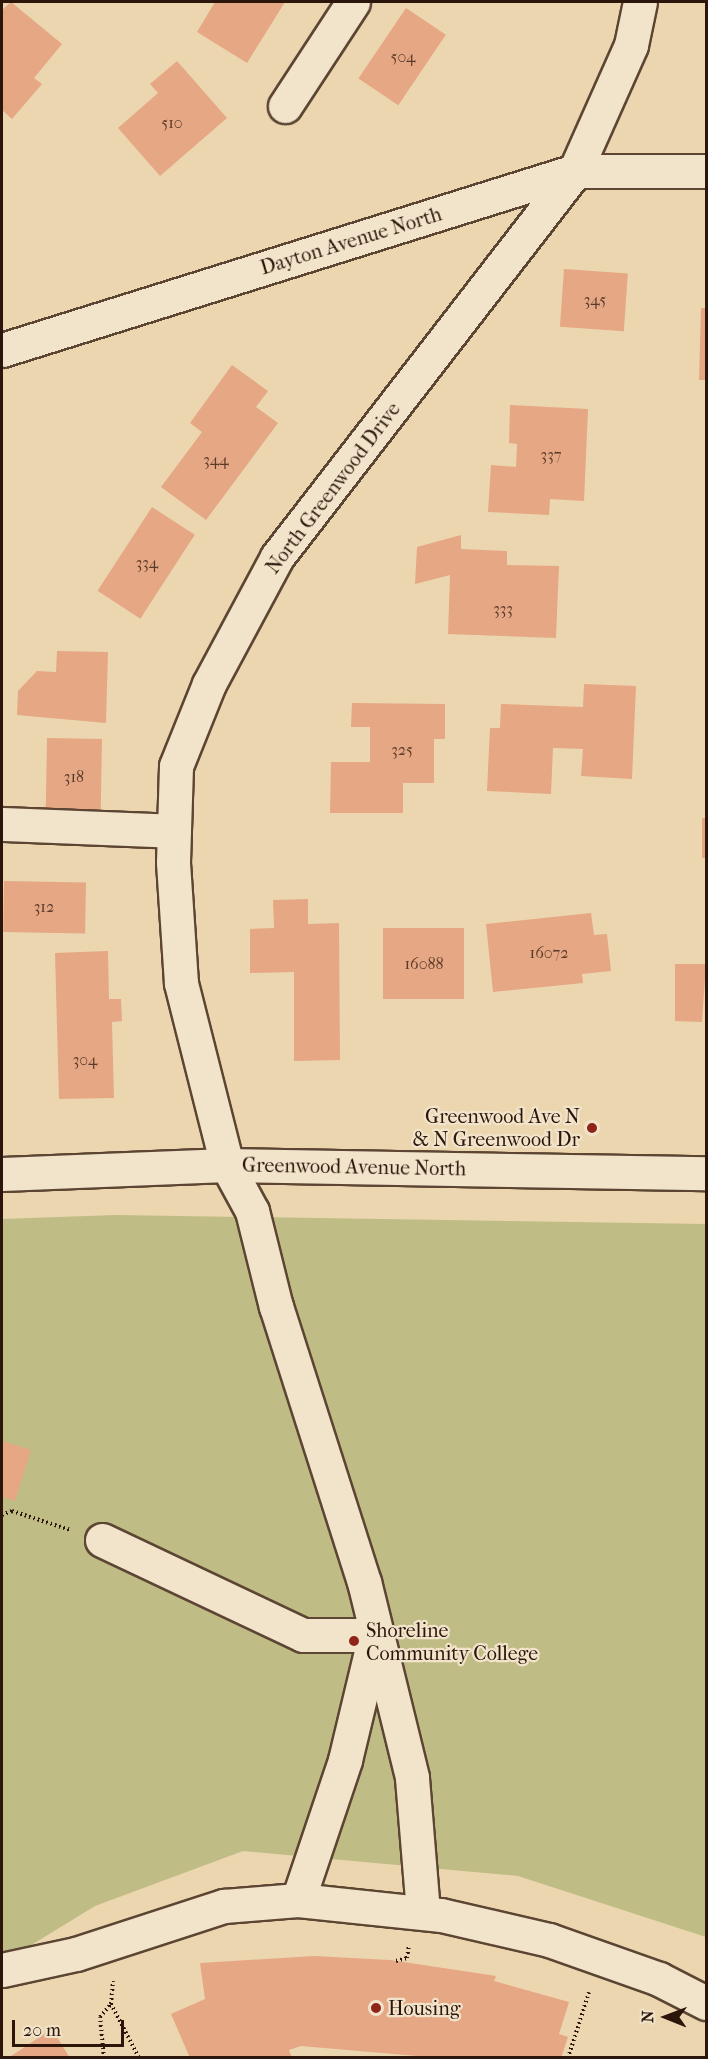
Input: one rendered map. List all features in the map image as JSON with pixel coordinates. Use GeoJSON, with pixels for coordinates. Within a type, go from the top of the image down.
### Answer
{"type":"FeatureCollection","features":[{"type":"Feature","properties":{"kind":"street"},"geometry":{"type":"LineString","coordinates":[[285,106],[353,2]]}},
{"type":"Feature","properties":{"kind":"street","name":"North Greenwood Drive"},"geometry":{"type":"LineString","coordinates":[[423,1912],[412,1777],[340,1500],[276,1307],[252,1211],[227,1165],[181,983],[174,831],[176,766],[209,684],[278,557],[575,171],[631,45],[640,2]]}},
{"type":"Feature","properties":{"kind":"street","name":"Dayton Avenue North"},"geometry":{"type":"LineString","coordinates":[[2,350],[575,171],[706,171]]}},
{"type":"Feature","properties":{"kind":"street"},"geometry":{"type":"LineString","coordinates":[[2,824],[174,831]]}},
{"type":"Feature","properties":{"kind":"street","name":"Greenwood Avenue North"},"geometry":{"type":"LineString","coordinates":[[2,1173],[227,1165],[706,1173]]}},
{"type":"Feature","properties":{"kind":"street"},"geometry":{"type":"LineString","coordinates":[[102,1540],[303,1635],[375,1635],[345,1760],[298,1900]]}},
{"type":"Feature","properties":{"kind":"street"},"geometry":{"type":"LineString","coordinates":[[2,1970],[76,1954],[224,1906],[298,1900],[423,1912],[549,1940],[659,1979],[706,2003]]}},
{"type":"Feature","properties":{"kind":"path"},"geometry":{"type":"LineString","coordinates":[[2,1515],[12,1511],[102,1540]]}},
{"type":"Feature","properties":{"kind":"path"},"geometry":{"type":"LineString","coordinates":[[396,1961],[408,1954]]}},
{"type":"Feature","properties":{"kind":"path"},"geometry":{"type":"LineString","coordinates":[[568,2058],[592,1983]]}},
{"type":"Feature","properties":{"kind":"path"},"geometry":{"type":"LineString","coordinates":[[104,2058],[101,2012],[111,2004],[113,1996]]}},
{"type":"Feature","properties":{"kind":"path"},"geometry":{"type":"LineString","coordinates":[[111,2004],[139,2058]]}},
{"type":"Feature","properties":{"kind":"shaded area","name":"Shoreline Community College"},"geometry":{"type":"Polygon","coordinates":[[[116,1215],[706,1224],[706,1937],[518,1876],[243,1851],[95,1906],[2,1963],[2,1219],[116,1215]]]}},
{"type":"Feature","properties":{"kind":"building"},"geometry":{"type":"Polygon","coordinates":[[[11,2],[62,44],[34,78],[42,84],[12,119],[2,110],[2,10],[11,2]]]}},
{"type":"Feature","properties":{"kind":"building"},"geometry":{"type":"Polygon","coordinates":[[[215,2],[285,2],[247,63],[197,32],[215,2]]]}},
{"type":"Feature","properties":{"kind":"building"},"geometry":{"type":"Polygon","coordinates":[[[406,8],[446,35],[398,105],[358,78],[406,8]]]}},
{"type":"Feature","properties":{"kind":"building"},"geometry":{"type":"Polygon","coordinates":[[[177,61],[227,118],[160,176],[118,128],[158,93],[150,84],[177,61]]]}},
{"type":"Feature","properties":{"kind":"building"},"geometry":{"type":"Polygon","coordinates":[[[564,269],[628,273],[624,331],[560,327],[564,269]]]}},
{"type":"Feature","properties":{"kind":"building"},"geometry":{"type":"Polygon","coordinates":[[[701,308],[706,308],[706,380],[699,380],[701,308]]]}},
{"type":"Feature","properties":{"kind":"building"},"geometry":{"type":"Polygon","coordinates":[[[232,365],[268,391],[256,407],[278,423],[206,520],[161,487],[202,432],[190,423],[232,365]]]}},
{"type":"Feature","properties":{"kind":"building"},"geometry":{"type":"Polygon","coordinates":[[[510,405],[588,409],[584,501],[550,499],[549,515],[488,512],[491,465],[516,467],[517,444],[509,443],[510,405]]]}},
{"type":"Feature","properties":{"kind":"building"},"geometry":{"type":"Polygon","coordinates":[[[152,507],[195,535],[140,619],[98,591],[152,507]]]}},
{"type":"Feature","properties":{"kind":"building"},"geometry":{"type":"Polygon","coordinates":[[[461,535],[461,549],[507,551],[507,565],[559,566],[556,638],[448,634],[450,575],[415,584],[417,547],[461,535]]]}},
{"type":"Feature","properties":{"kind":"building"},"geometry":{"type":"Polygon","coordinates":[[[57,651],[108,652],[106,723],[17,715],[18,691],[37,671],[56,672],[57,651]]]}},
{"type":"Feature","properties":{"kind":"building"},"geometry":{"type":"Polygon","coordinates":[[[584,684],[636,686],[632,779],[581,776],[583,749],[553,748],[551,794],[487,791],[490,728],[500,728],[501,704],[583,707],[584,684]]]}},
{"type":"Feature","properties":{"kind":"building"},"geometry":{"type":"Polygon","coordinates":[[[352,703],[445,704],[445,739],[434,739],[434,783],[403,783],[403,813],[330,813],[331,762],[370,762],[370,727],[351,727],[352,703]]]}},
{"type":"Feature","properties":{"kind":"building"},"geometry":{"type":"Polygon","coordinates":[[[47,738],[102,739],[101,816],[46,815],[47,738]]]}},
{"type":"Feature","properties":{"kind":"building"},"geometry":{"type":"Polygon","coordinates":[[[702,818],[706,818],[706,858],[702,858],[702,818]]]}},
{"type":"Feature","properties":{"kind":"building"},"geometry":{"type":"Polygon","coordinates":[[[4,881],[86,882],[85,933],[3,932],[4,881]]]}},
{"type":"Feature","properties":{"kind":"building"},"geometry":{"type":"Polygon","coordinates":[[[308,899],[308,924],[339,923],[340,1060],[294,1061],[294,972],[250,973],[250,929],[274,928],[273,900],[308,899]]]}},
{"type":"Feature","properties":{"kind":"building"},"geometry":{"type":"Polygon","coordinates":[[[591,913],[594,935],[607,934],[611,971],[582,974],[583,983],[493,992],[486,924],[591,913]]]}},
{"type":"Feature","properties":{"kind":"building"},"geometry":{"type":"Polygon","coordinates":[[[383,928],[464,928],[464,999],[383,999],[383,928]]]}},
{"type":"Feature","properties":{"kind":"building"},"geometry":{"type":"Polygon","coordinates":[[[108,951],[109,999],[121,999],[122,1021],[112,1022],[114,1098],[59,1099],[55,953],[108,951]]]}},
{"type":"Feature","properties":{"kind":"building"},"geometry":{"type":"Polygon","coordinates":[[[675,964],[706,964],[702,1022],[675,1021],[675,964]]]}},
{"type":"Feature","properties":{"kind":"building"},"geometry":{"type":"Polygon","coordinates":[[[2,1441],[31,1450],[15,1501],[2,1497],[2,1441]]]}},
{"type":"Feature","properties":{"kind":"building","name":"Housing"},"geometry":{"type":"Polygon","coordinates":[[[314,1956],[390,1960],[496,1976],[494,1981],[569,2002],[559,2034],[568,2037],[561,2058],[440,2058],[301,2046],[289,2050],[292,2058],[190,2058],[171,2014],[205,1999],[200,1963],[314,1956]]]}},
{"type":"Feature","properties":{"kind":"building"},"geometry":{"type":"Polygon","coordinates":[[[52,2029],[70,2058],[8,2058],[52,2029]]]}},
{"type":"Feature","properties":{"kind":"place","name":"Greenwood Ave N & N Greenwood Dr"},"geometry":{"type":"Point","coordinates":[592,1128]}},
{"type":"Feature","properties":{"kind":"place","name":"Shoreline Community College"},"geometry":{"type":"Point","coordinates":[354,1641]}},
{"type":"Feature","properties":{"kind":"place","name":"Housing"},"geometry":{"type":"Point","coordinates":[376,2008]}}]}
